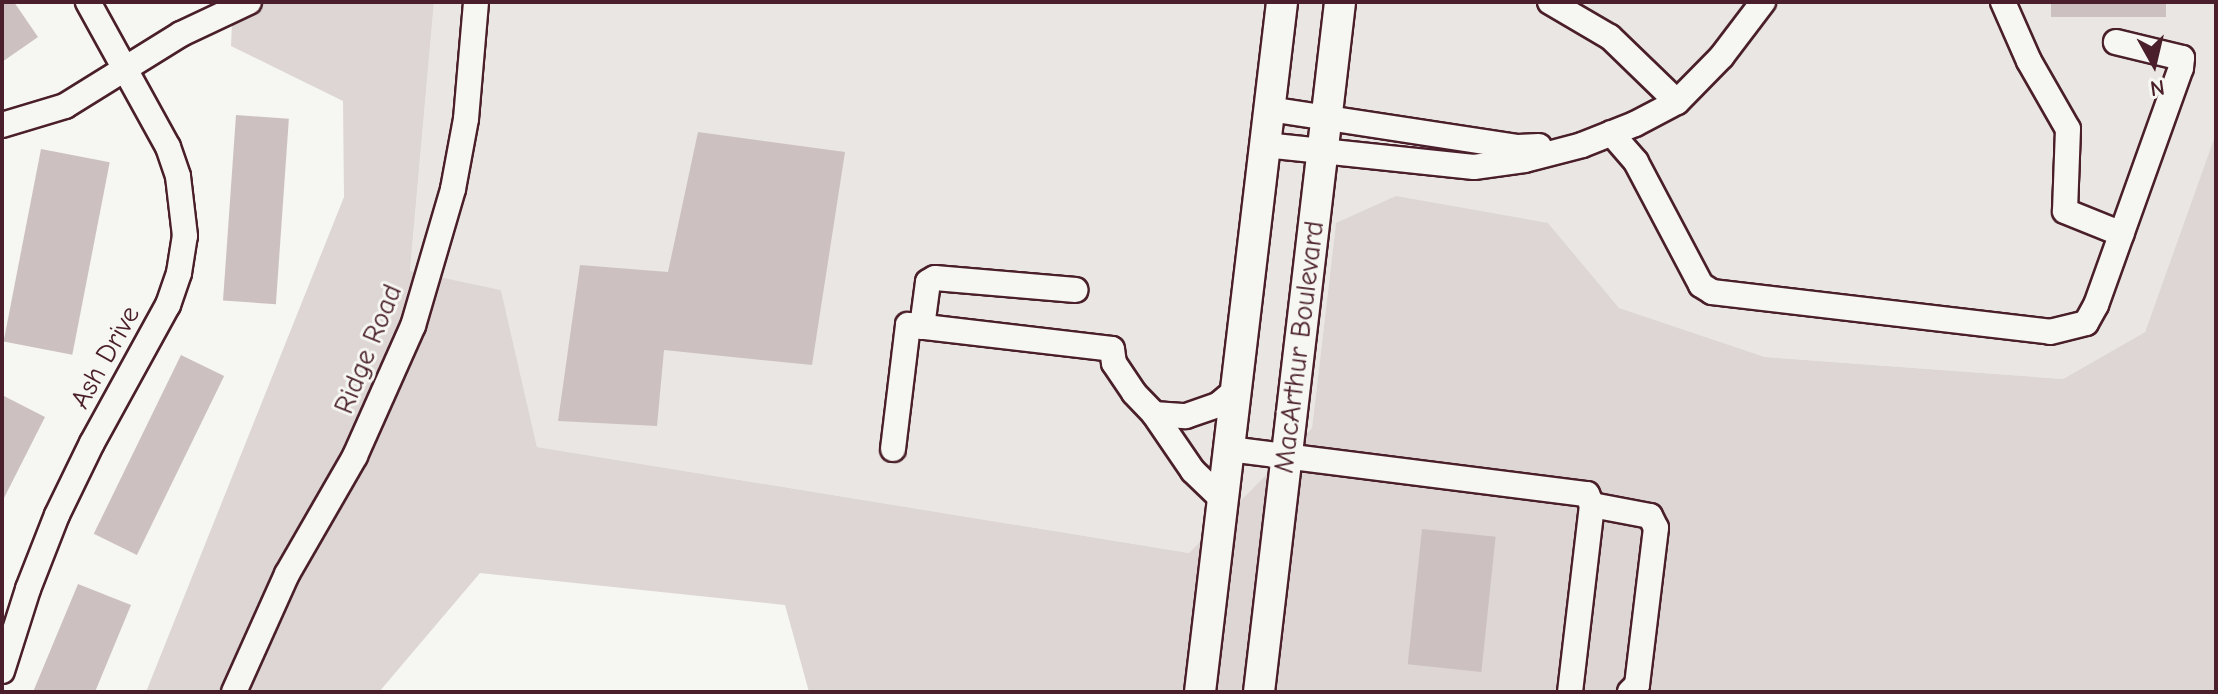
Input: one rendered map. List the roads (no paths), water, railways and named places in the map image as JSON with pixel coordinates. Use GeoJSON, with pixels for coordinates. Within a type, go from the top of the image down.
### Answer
{"type":"FeatureCollection","features":[{"type":"Feature","properties":{"kind":"main road","name":"MacArthur Boulevard"},"geometry":{"type":"LineString","coordinates":[[1200,692],[1282,2]]}},
{"type":"Feature","properties":{"kind":"main road","name":"MacArthur Boulevard"},"geometry":{"type":"LineString","coordinates":[[1259,692],[1340,2]]}},
{"type":"Feature","properties":{"kind":"street","name":"Ash Drive"},"geometry":{"type":"LineString","coordinates":[[2,671],[28,589],[57,515],[92,443],[168,305],[179,273],[185,236],[178,176],[168,147],[88,2]]}},
{"type":"Feature","properties":{"kind":"street"},"geometry":{"type":"LineString","coordinates":[[2,125],[65,106],[181,34],[249,2]]}},
{"type":"Feature","properties":{"kind":"street","name":"Ridge Road"},"geometry":{"type":"LineString","coordinates":[[234,692],[287,574],[355,456],[413,326],[453,189],[466,119],[476,2]]}},
{"type":"Feature","properties":{"kind":"street"},"geometry":{"type":"LineString","coordinates":[[1550,2],[1610,37],[1677,102]]}},
{"type":"Feature","properties":{"kind":"street"},"geometry":{"type":"LineString","coordinates":[[1265,145],[1474,167],[1525,160],[1582,145],[1677,102],[1722,56],[1763,2]]}},
{"type":"Feature","properties":{"kind":"street"},"geometry":{"type":"LineString","coordinates":[[2003,2],[2029,61],[2068,129],[2065,211],[2122,234]]}},
{"type":"Feature","properties":{"kind":"street"},"geometry":{"type":"LineString","coordinates":[[1611,133],[1636,162],[1701,285],[1712,292],[2050,332],[2086,323],[2096,305],[2182,58],[2116,42]]}},
{"type":"Feature","properties":{"kind":"street"},"geometry":{"type":"LineString","coordinates":[[1269,109],[1518,147],[1582,145]]}},
{"type":"Feature","properties":{"kind":"street"},"geometry":{"type":"LineString","coordinates":[[922,327],[928,282],[935,278],[1075,290]]}},
{"type":"Feature","properties":{"kind":"street"},"geometry":{"type":"LineString","coordinates":[[893,449],[908,325],[1112,349],[1114,363],[1134,393],[1154,414],[1193,471],[1223,500]]}},
{"type":"Feature","properties":{"kind":"street"},"geometry":{"type":"LineString","coordinates":[[1154,414],[1186,416],[1218,405],[1236,390]]}},
{"type":"Feature","properties":{"kind":"street"},"geometry":{"type":"LineString","coordinates":[[1229,449],[1587,494],[1592,505],[1570,692]]}},
{"type":"Feature","properties":{"kind":"street"},"geometry":{"type":"LineString","coordinates":[[1592,505],[1650,516],[1656,528],[1637,685],[1630,692]]}}]}
